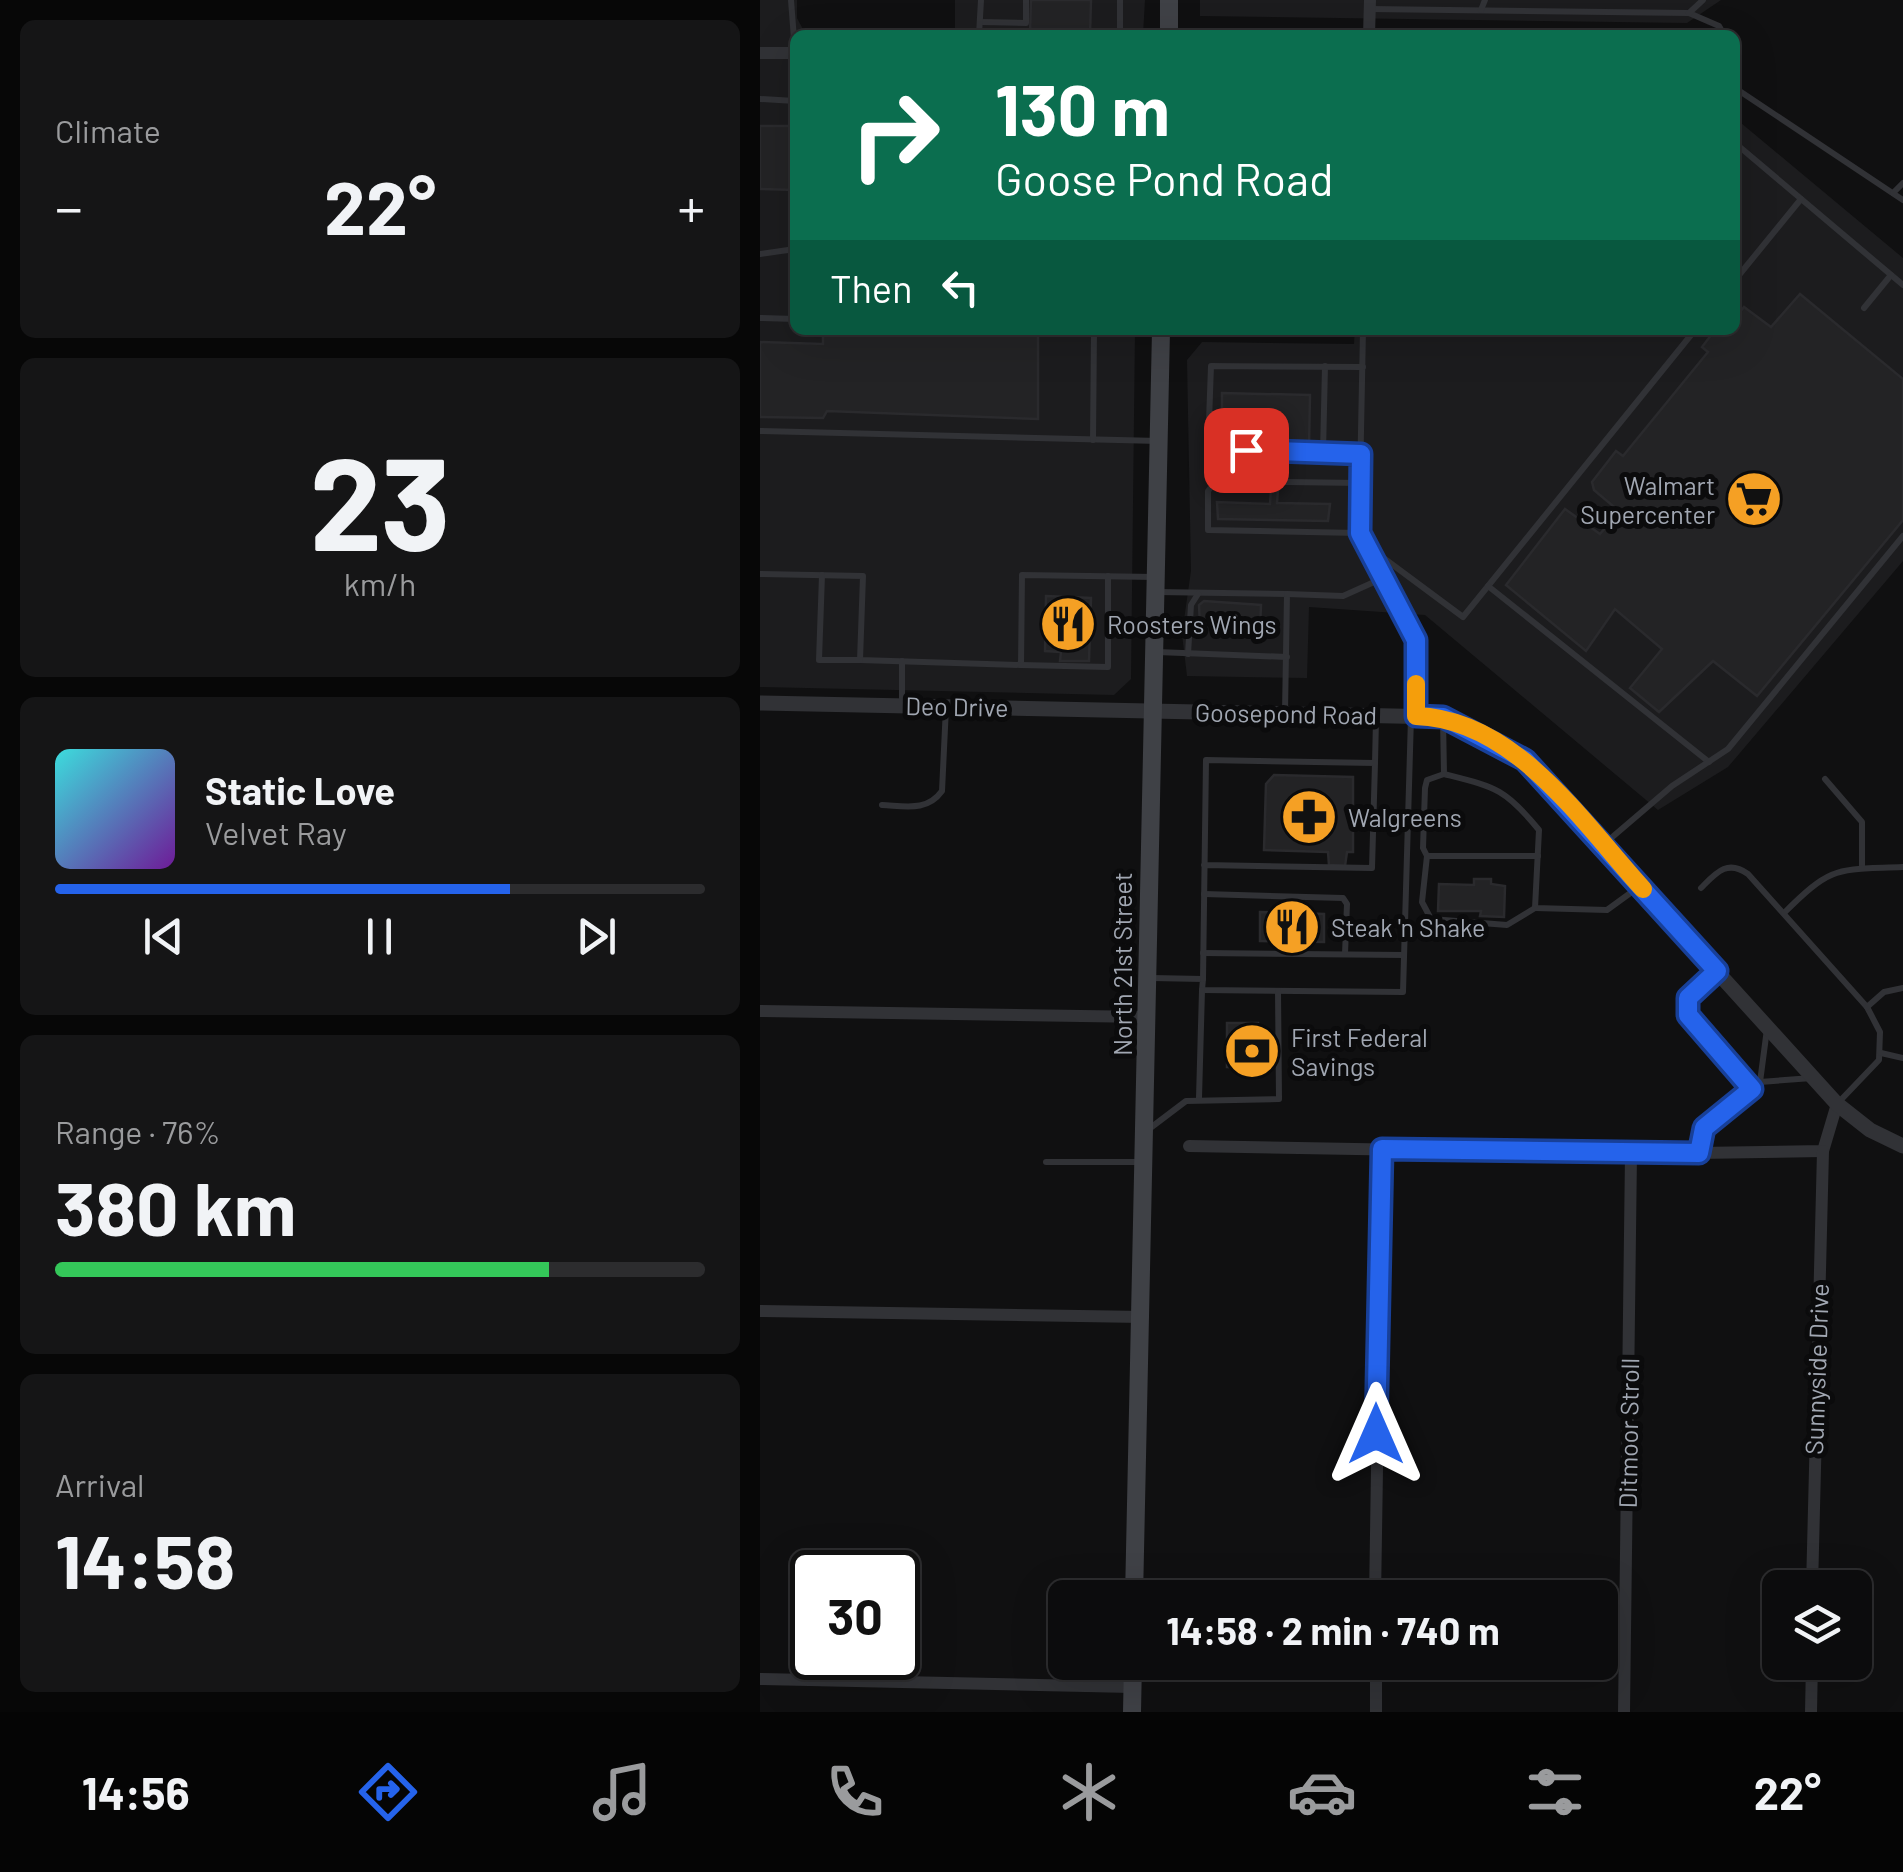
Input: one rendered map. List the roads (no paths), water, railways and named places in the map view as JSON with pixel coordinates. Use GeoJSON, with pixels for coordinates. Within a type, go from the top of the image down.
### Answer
{"type":"FeatureCollection","features":[{"type":"Feature","properties":{"kind":"main road"},"geometry":{"type":"LineString","coordinates":[[1168,30],[1170,0]]}},
{"type":"Feature","properties":{"kind":"main road","name":"North 21st Street"},"geometry":{"type":"LineString","coordinates":[[1135,1580],[1161,335]]}},
{"type":"Feature","properties":{"kind":"main road"},"geometry":{"type":"LineString","coordinates":[[1132,1680],[1132,1712]]}},
{"type":"Feature","properties":{"kind":"street"},"geometry":{"type":"LineString","coordinates":[[1369,30],[1370,4]]}},
{"type":"Feature","properties":{"kind":"street"},"geometry":{"type":"LineString","coordinates":[[760,53],[790,54]]}},
{"type":"Feature","properties":{"kind":"street","name":"Deo Drive"},"geometry":{"type":"LineString","coordinates":[[760,702],[1154,710]]}},
{"type":"Feature","properties":{"kind":"street","name":"Goosepond Road"},"geometry":{"type":"LineString","coordinates":[[1154,710],[1443,717],[1525,760],[1837,1104],[1870,1130],[1903,1146]]}},
{"type":"Feature","properties":{"kind":"street"},"geometry":{"type":"LineString","coordinates":[[760,1011],[1147,1017]]}},
{"type":"Feature","properties":{"kind":"street","name":"Sunnyside Drive"},"geometry":{"type":"LineString","coordinates":[[1812,1570],[1823,1151],[1837,1104]]}},
{"type":"Feature","properties":{"kind":"street"},"geometry":{"type":"LineString","coordinates":[[1188,1146],[1631,1154],[1823,1151]]}},
{"type":"Feature","properties":{"kind":"street"},"geometry":{"type":"LineString","coordinates":[[1375,1580],[1382,1149]]}},
{"type":"Feature","properties":{"kind":"street","name":"Ditmoor Stroll"},"geometry":{"type":"LineString","coordinates":[[1624,1712],[1631,1154]]}},
{"type":"Feature","properties":{"kind":"street"},"geometry":{"type":"LineString","coordinates":[[760,1311],[1143,1318]]}},
{"type":"Feature","properties":{"kind":"street"},"geometry":{"type":"LineString","coordinates":[[760,1679],[1132,1687]]}},
{"type":"Feature","properties":{"kind":"street"},"geometry":{"type":"LineString","coordinates":[[1376,1680],[1376,1712]]}},
{"type":"Feature","properties":{"kind":"street"},"geometry":{"type":"LineString","coordinates":[[1812,1680],[1812,1712]]}},
{"type":"Feature","properties":{"kind":"lane"},"geometry":{"type":"LineString","coordinates":[[791,0],[793,30]]}},
{"type":"Feature","properties":{"kind":"lane"},"geometry":{"type":"LineString","coordinates":[[979,30],[981,0]]}},
{"type":"Feature","properties":{"kind":"lane"},"geometry":{"type":"LineString","coordinates":[[980,22],[1026,23],[1026,0]]}},
{"type":"Feature","properties":{"kind":"lane"},"geometry":{"type":"LineString","coordinates":[[1120,0],[1120,30]]}},
{"type":"Feature","properties":{"kind":"lane"},"geometry":{"type":"LineString","coordinates":[[1481,10],[1486,0]]}},
{"type":"Feature","properties":{"kind":"lane"},"geometry":{"type":"LineString","coordinates":[[1686,0],[1692,10],[1721,30]]}},
{"type":"Feature","properties":{"kind":"lane"},"geometry":{"type":"LineString","coordinates":[[1370,4],[1481,10],[1692,10],[1703,0]]}},
{"type":"Feature","properties":{"kind":"lane"},"geometry":{"type":"LineString","coordinates":[[1740,91],[1903,200]]}},
{"type":"Feature","properties":{"kind":"lane"},"geometry":{"type":"LineString","coordinates":[[760,99],[790,100]]}},
{"type":"Feature","properties":{"kind":"lane"},"geometry":{"type":"LineString","coordinates":[[1740,148],[1903,285]]}},
{"type":"Feature","properties":{"kind":"lane"},"geometry":{"type":"LineString","coordinates":[[1893,193],[1903,182]]}},
{"type":"Feature","properties":{"kind":"lane"},"geometry":{"type":"LineString","coordinates":[[1740,274],[1801,198]]}},
{"type":"Feature","properties":{"kind":"lane"},"geometry":{"type":"LineString","coordinates":[[760,254],[790,250]]}},
{"type":"Feature","properties":{"kind":"lane"},"geometry":{"type":"LineString","coordinates":[[1864,308],[1891,275]]}},
{"type":"Feature","properties":{"kind":"lane"},"geometry":{"type":"LineString","coordinates":[[760,318],[790,319]]}},
{"type":"Feature","properties":{"kind":"lane"},"geometry":{"type":"LineString","coordinates":[[1093,440],[1094,335]]}},
{"type":"Feature","properties":{"kind":"lane"},"geometry":{"type":"LineString","coordinates":[[1202,990],[1403,992],[1416,640],[1360,533],[1364,335]]}},
{"type":"Feature","properties":{"kind":"lane"},"geometry":{"type":"LineString","coordinates":[[1366,545],[1464,616],[1691,335]]}},
{"type":"Feature","properties":{"kind":"lane"},"geometry":{"type":"LineString","coordinates":[[1361,454],[1208,449],[1211,366],[1362,367]]}},
{"type":"Feature","properties":{"kind":"lane"},"geometry":{"type":"LineString","coordinates":[[1323,452],[1325,366]]}},
{"type":"Feature","properties":{"kind":"lane"},"geometry":{"type":"LineString","coordinates":[[760,431],[1160,440]]}},
{"type":"Feature","properties":{"kind":"lane"},"geometry":{"type":"LineString","coordinates":[[1360,483],[1216,481],[1208,491],[1208,530],[1360,533]]}},
{"type":"Feature","properties":{"kind":"lane"},"geometry":{"type":"LineString","coordinates":[[1603,845],[1672,786],[1728,749],[1903,536]]}},
{"type":"Feature","properties":{"kind":"lane"},"geometry":{"type":"LineString","coordinates":[[760,574],[863,576],[860,660]]}},
{"type":"Feature","properties":{"kind":"lane"},"geometry":{"type":"LineString","coordinates":[[822,575],[819,660],[1108,667],[1108,576]]}},
{"type":"Feature","properties":{"kind":"lane"},"geometry":{"type":"LineString","coordinates":[[1021,665],[1022,575],[1108,576],[1199,593],[1343,596],[1383,578]]}},
{"type":"Feature","properties":{"kind":"lane"},"geometry":{"type":"LineString","coordinates":[[1488,586],[1709,762]]}},
{"type":"Feature","properties":{"kind":"lane"},"geometry":{"type":"LineString","coordinates":[[1188,654],[1191,605],[1199,593]]}},
{"type":"Feature","properties":{"kind":"lane"},"geometry":{"type":"LineString","coordinates":[[1285,713],[1287,594]]}},
{"type":"Feature","properties":{"kind":"lane"},"geometry":{"type":"LineString","coordinates":[[1156,652],[1288,657]]}},
{"type":"Feature","properties":{"kind":"lane"},"geometry":{"type":"LineString","coordinates":[[902,661],[902,705]]}},
{"type":"Feature","properties":{"kind":"lane"},"geometry":{"type":"LineString","coordinates":[[882,806],[921,807],[935,801],[942,791],[946,706]]}},
{"type":"Feature","properties":{"kind":"lane"},"geometry":{"type":"LineString","coordinates":[[1204,865],[1372,868],[1376,715]]}},
{"type":"Feature","properties":{"kind":"lane"},"geometry":{"type":"LineString","coordinates":[[1443,717],[1444,774]]}},
{"type":"Feature","properties":{"kind":"lane"},"geometry":{"type":"LineString","coordinates":[[1199,1098],[1206,760],[1376,763]]}},
{"type":"Feature","properties":{"kind":"lane"},"geometry":{"type":"LineString","coordinates":[[1535,908],[1540,830],[1516,802],[1492,785],[1444,774],[1427,780],[1423,848],[1427,856],[1422,902],[1431,919],[1507,925],[1535,908],[1607,910],[1640,886]]}},
{"type":"Feature","properties":{"kind":"lane"},"geometry":{"type":"LineString","coordinates":[[1826,778],[1862,822],[1862,867]]}},
{"type":"Feature","properties":{"kind":"lane"},"geometry":{"type":"LineString","coordinates":[[1427,856],[1538,856]]}},
{"type":"Feature","properties":{"kind":"lane"},"geometry":{"type":"LineString","coordinates":[[1701,888],[1723,868],[1737,866],[1867,1007],[1880,1032],[1877,1067],[1837,1104]]}},
{"type":"Feature","properties":{"kind":"lane"},"geometry":{"type":"LineString","coordinates":[[1784,913],[1825,876],[1862,867],[1903,867]]}},
{"type":"Feature","properties":{"kind":"lane"},"geometry":{"type":"LineString","coordinates":[[1204,894],[1342,898],[1347,904],[1345,954]]}},
{"type":"Feature","properties":{"kind":"lane"},"geometry":{"type":"LineString","coordinates":[[1203,953],[1404,955]]}},
{"type":"Feature","properties":{"kind":"lane"},"geometry":{"type":"LineString","coordinates":[[1717,971],[1688,998],[1688,1015],[1752,1089]]}},
{"type":"Feature","properties":{"kind":"lane"},"geometry":{"type":"LineString","coordinates":[[1147,978],[1202,979]]}},
{"type":"Feature","properties":{"kind":"lane"},"geometry":{"type":"LineString","coordinates":[[1867,1007],[1884,992],[1903,988]]}},
{"type":"Feature","properties":{"kind":"lane"},"geometry":{"type":"LineString","coordinates":[[1145,1132],[1171,1109],[1199,1098],[1279,1099],[1278,991]]}},
{"type":"Feature","properties":{"kind":"lane"},"geometry":{"type":"LineString","coordinates":[[1760,1082],[1768,1027]]}},
{"type":"Feature","properties":{"kind":"lane"},"geometry":{"type":"LineString","coordinates":[[1881,1053],[1903,1058]]}},
{"type":"Feature","properties":{"kind":"lane"},"geometry":{"type":"LineString","coordinates":[[1699,1153],[1704,1128],[1760,1082],[1813,1078]]}},
{"type":"Feature","properties":{"kind":"lane"},"geometry":{"type":"LineString","coordinates":[[1046,1162],[1145,1162]]}},
{"type":"Feature","properties":{"kind":"place","name":"Walmart Supercenter"},"geometry":{"type":"Point","coordinates":[1754,499]}},
{"type":"Feature","properties":{"kind":"place","name":"Roosters Wings"},"geometry":{"type":"Point","coordinates":[1068,624]}},
{"type":"Feature","properties":{"kind":"place","name":"Walgreens"},"geometry":{"type":"Point","coordinates":[1309,817]}},
{"type":"Feature","properties":{"kind":"place","name":"Steak 'n Shake"},"geometry":{"type":"Point","coordinates":[1292,927]}},
{"type":"Feature","properties":{"kind":"place","name":"First Federal Savings"},"geometry":{"type":"Point","coordinates":[1252,1051]}}]}
